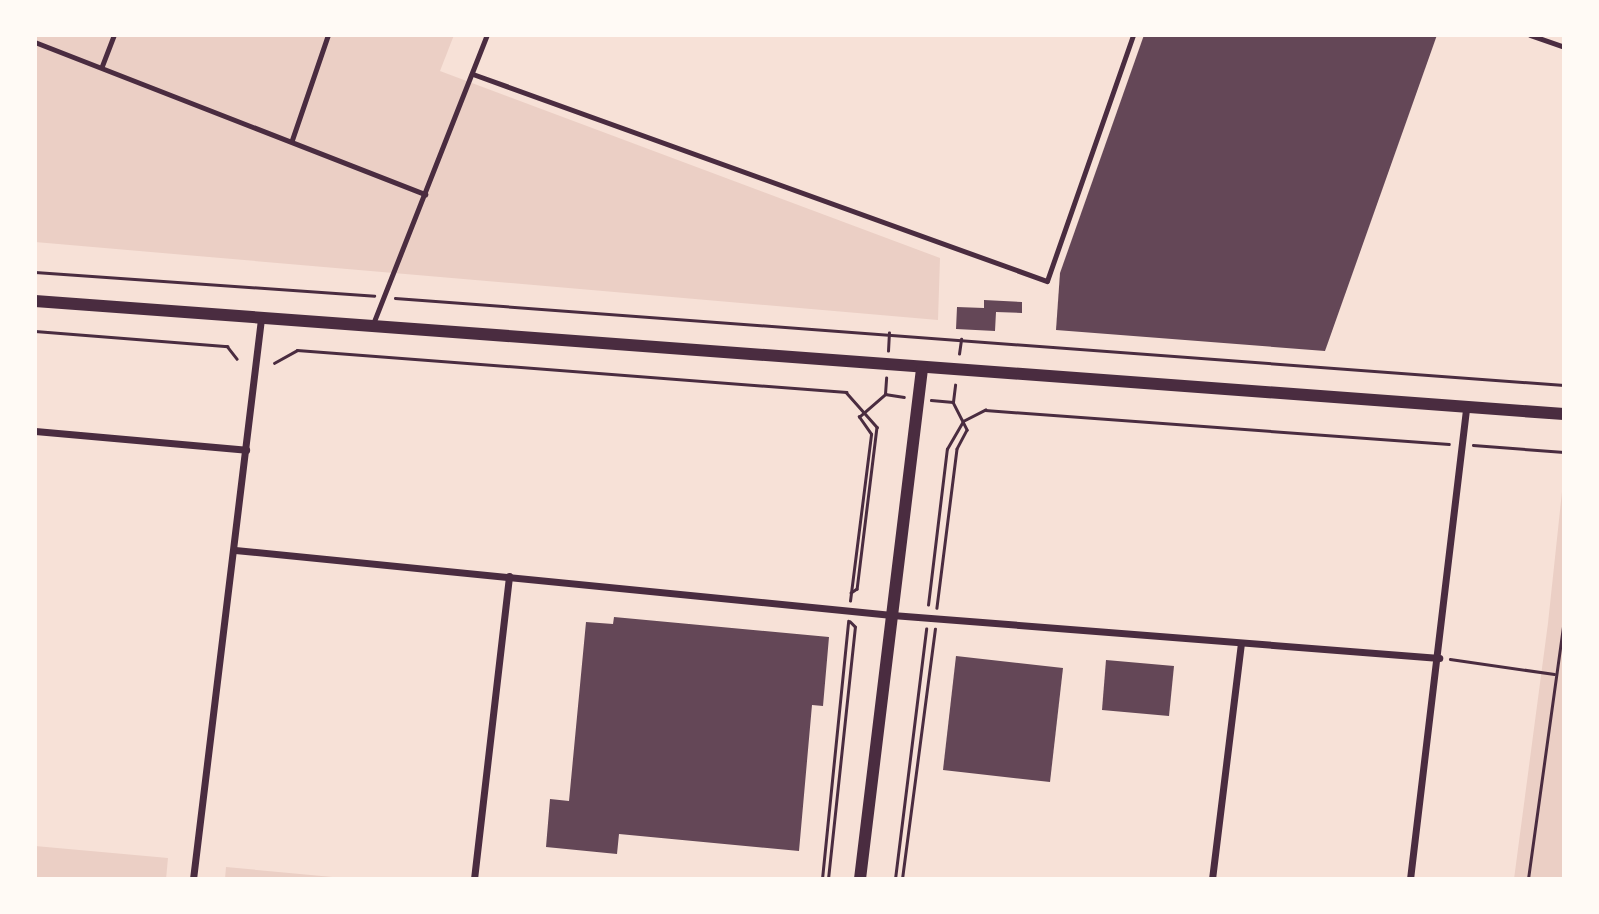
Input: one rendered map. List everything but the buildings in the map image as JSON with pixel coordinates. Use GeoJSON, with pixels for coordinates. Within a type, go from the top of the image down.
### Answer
{"type":"FeatureCollection","features":[{"type":"Feature","properties":{"kind":"main road"},"geometry":{"type":"LineString","coordinates":[[35,301],[922,369],[1564,414]]}},
{"type":"Feature","properties":{"kind":"main road"},"geometry":{"type":"LineString","coordinates":[[860,879],[922,369]]}},
{"type":"Feature","properties":{"kind":"street"},"geometry":{"type":"LineString","coordinates":[[193,879],[261,319]]}},
{"type":"Feature","properties":{"kind":"street"},"geometry":{"type":"LineString","coordinates":[[1410,879],[1439,657],[1466,408]]}},
{"type":"Feature","properties":{"kind":"street"},"geometry":{"type":"LineString","coordinates":[[35,431],[246,450]]}},
{"type":"Feature","properties":{"kind":"street"},"geometry":{"type":"LineString","coordinates":[[235,550],[892,615],[1241,644],[1439,657]]}},
{"type":"Feature","properties":{"kind":"street"},"geometry":{"type":"LineString","coordinates":[[474,879],[509,576]]}},
{"type":"Feature","properties":{"kind":"street"},"geometry":{"type":"LineString","coordinates":[[1212,879],[1241,644]]}},
{"type":"Feature","properties":{"kind":"lane"},"geometry":{"type":"LineString","coordinates":[[102,66],[114,35]]}},
{"type":"Feature","properties":{"kind":"lane"},"geometry":{"type":"LineString","coordinates":[[292,140],[328,35]]}},
{"type":"Feature","properties":{"kind":"lane"},"geometry":{"type":"LineString","coordinates":[[373,327],[487,35]]}},
{"type":"Feature","properties":{"kind":"lane"},"geometry":{"type":"LineString","coordinates":[[472,74],[1047,281],[1133,35]]}},
{"type":"Feature","properties":{"kind":"lane"},"geometry":{"type":"LineString","coordinates":[[1530,35],[1564,47]]}},
{"type":"Feature","properties":{"kind":"lane"},"geometry":{"type":"LineString","coordinates":[[35,42],[425,194]]}},
{"type":"Feature","properties":{"kind":"path"},"geometry":{"type":"LineString","coordinates":[[35,272],[1564,386]]}},
{"type":"Feature","properties":{"kind":"path"},"geometry":{"type":"LineString","coordinates":[[35,331],[227,346],[237,359]]}},
{"type":"Feature","properties":{"kind":"path"},"geometry":{"type":"LineString","coordinates":[[274,363],[297,350],[846,392],[866,411],[877,428],[857,589],[851,593],[871,434],[859,417],[866,411]]}},
{"type":"Feature","properties":{"kind":"path"},"geometry":{"type":"LineString","coordinates":[[895,879],[947,449],[962,421],[985,410],[1564,452]]}},
{"type":"Feature","properties":{"kind":"path"},"geometry":{"type":"LineString","coordinates":[[902,879],[957,449],[967,430],[962,421]]}},
{"type":"Feature","properties":{"kind":"path"},"geometry":{"type":"LineString","coordinates":[[1528,879],[1564,618]]}},
{"type":"Feature","properties":{"kind":"path"},"geometry":{"type":"LineString","coordinates":[[822,879],[848,620],[855,627],[828,879]]}},
{"type":"Feature","properties":{"kind":"path"},"geometry":{"type":"LineString","coordinates":[[1439,657],[1555,674]]}},
{"type":"Feature","properties":{"kind":"shaded area"},"geometry":{"type":"Polygon","coordinates":[[[35,35],[454,35],[440,71],[940,258],[938,320],[35,242],[35,35]]]}},
{"type":"Feature","properties":{"kind":"shaded area"},"geometry":{"type":"Polygon","coordinates":[[[1564,473],[1564,879],[1514,879],[1548,623],[1564,473]]]}},
{"type":"Feature","properties":{"kind":"shaded area"},"geometry":{"type":"Polygon","coordinates":[[[35,846],[168,858],[166,879],[35,879],[35,846]]]}},
{"type":"Feature","properties":{"kind":"shaded area"},"geometry":{"type":"Polygon","coordinates":[[[226,867],[354,879],[225,879],[226,867]]]}}]}
